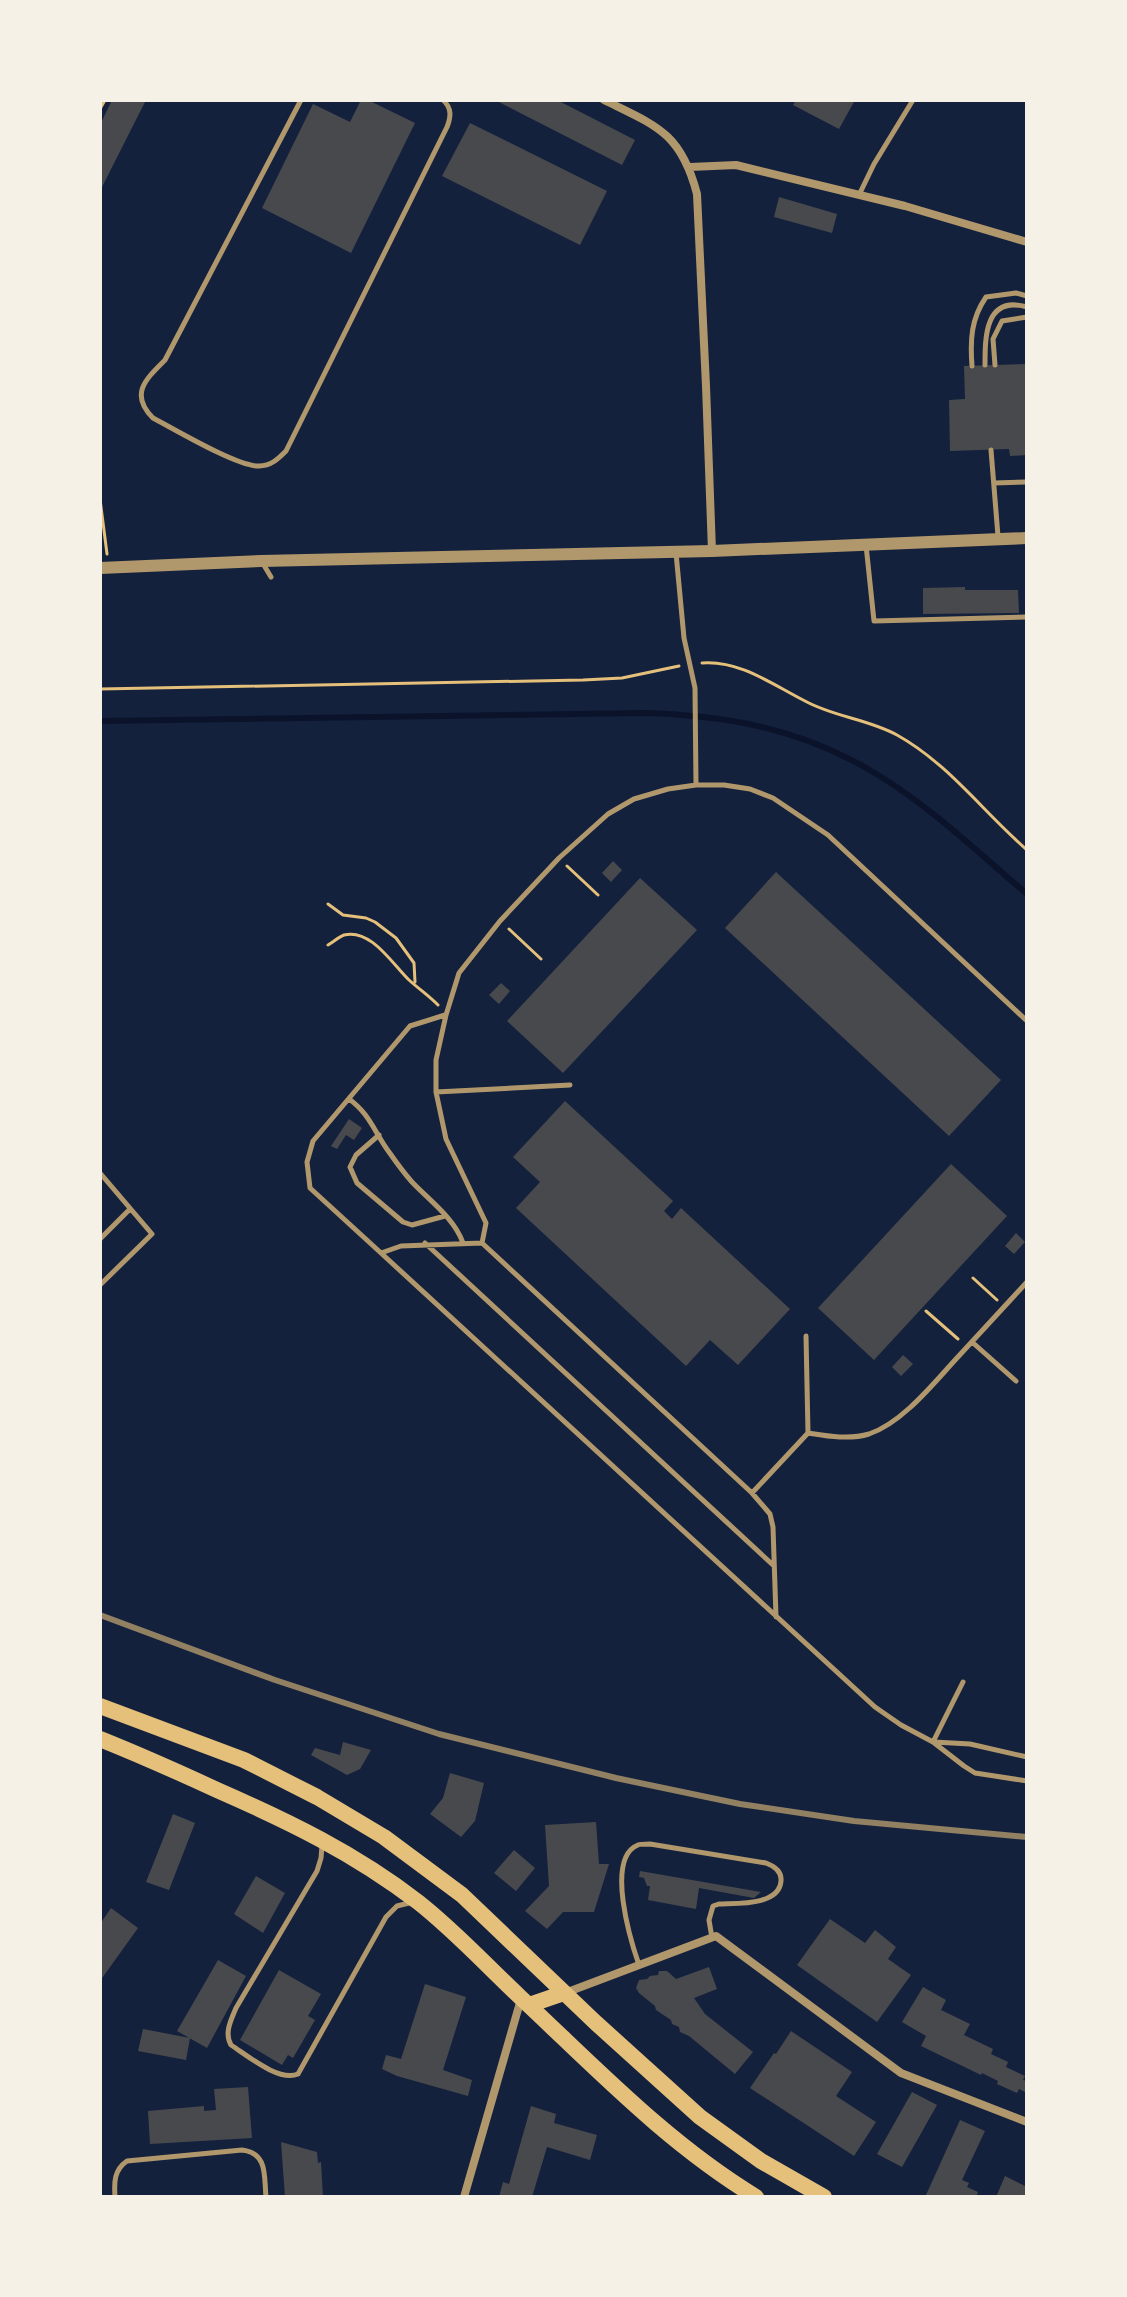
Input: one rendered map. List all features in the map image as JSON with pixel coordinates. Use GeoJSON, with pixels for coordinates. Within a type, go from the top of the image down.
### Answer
{"type":"FeatureCollection","features":[{"type":"Feature","properties":{"kind":"main road"},"geometry":{"type":"LineString","coordinates":[[100,1706],[244,1760],[317,1797],[384,1837],[462,1895],[700,2117],[761,2161],[824,2197]]}},
{"type":"Feature","properties":{"kind":"main road"},"geometry":{"type":"LineString","coordinates":[[100,1739],[251,1805],[352,1855],[453,1931],[607,2080],[672,2138],[756,2197]]}},
{"type":"Feature","properties":{"kind":"main road"},"geometry":{"type":"LineString","coordinates":[[525,2001],[564,1993]]}},
{"type":"Feature","properties":{"kind":"street"},"geometry":{"type":"LineString","coordinates":[[604,100],[649,122],[673,141],[690,167],[697,194],[712,551]]}},
{"type":"Feature","properties":{"kind":"street"},"geometry":{"type":"LineString","coordinates":[[690,167],[736,165],[905,206],[1027,242]]}},
{"type":"Feature","properties":{"kind":"street"},"geometry":{"type":"LineString","coordinates":[[104,568],[261,561],[712,551],[1027,538]]}},
{"type":"Feature","properties":{"kind":"street"},"geometry":{"type":"LineString","coordinates":[[564,1993],[716,1936],[901,2073],[1027,2122]]}},
{"type":"Feature","properties":{"kind":"street"},"geometry":{"type":"LineString","coordinates":[[464,2197],[525,2001]]}},
{"type":"Feature","properties":{"kind":"lane"},"geometry":{"type":"LineString","coordinates":[[301,100],[165,360],[142,386],[141,398],[145,410],[153,418],[242,463],[258,466],[273,463],[286,451],[447,127],[451,115],[443,100]]}},
{"type":"Feature","properties":{"kind":"lane"},"geometry":{"type":"LineString","coordinates":[[859,195],[913,100]]}},
{"type":"Feature","properties":{"kind":"lane"},"geometry":{"type":"LineString","coordinates":[[972,366],[970,337],[977,310],[986,297],[1016,293],[1027,296]]}},
{"type":"Feature","properties":{"kind":"lane"},"geometry":{"type":"LineString","coordinates":[[985,365],[985,336],[989,320],[1000,308],[1027,307]]}},
{"type":"Feature","properties":{"kind":"lane"},"geometry":{"type":"LineString","coordinates":[[995,365],[993,339],[1002,321],[1027,317]]}},
{"type":"Feature","properties":{"kind":"lane"},"geometry":{"type":"LineString","coordinates":[[991,450],[998,539]]}},
{"type":"Feature","properties":{"kind":"lane"},"geometry":{"type":"LineString","coordinates":[[994,483],[1027,482]]}},
{"type":"Feature","properties":{"kind":"lane"},"geometry":{"type":"LineString","coordinates":[[866,544],[874,621],[1027,617]]}},
{"type":"Feature","properties":{"kind":"lane"},"geometry":{"type":"LineString","coordinates":[[676,552],[684,638],[695,688],[696,785]]}},
{"type":"Feature","properties":{"kind":"lane"},"geometry":{"type":"LineString","coordinates":[[261,561],[271,577]]}},
{"type":"Feature","properties":{"kind":"lane"},"geometry":{"type":"LineString","coordinates":[[482,1243],[486,1223],[446,1139],[436,1092],[436,1060],[459,973],[500,921],[559,858],[608,814],[634,799],[696,785],[750,789],[773,798],[828,835],[1027,1021]]}},
{"type":"Feature","properties":{"kind":"lane"},"geometry":{"type":"LineString","coordinates":[[446,1015],[410,1026],[313,1141],[307,1162],[310,1188],[875,1707],[933,1742],[975,1773],[1027,1781]]}},
{"type":"Feature","properties":{"kind":"lane"},"geometry":{"type":"LineString","coordinates":[[436,1092],[570,1085]]}},
{"type":"Feature","properties":{"kind":"lane"},"geometry":{"type":"LineString","coordinates":[[349,1099],[360,1106],[409,1178],[457,1228],[463,1243]]}},
{"type":"Feature","properties":{"kind":"lane"},"geometry":{"type":"LineString","coordinates":[[379,1135],[356,1155],[350,1167],[357,1183],[403,1222],[412,1225],[445,1216]]}},
{"type":"Feature","properties":{"kind":"lane"},"geometry":{"type":"LineString","coordinates":[[100,1173],[103,1181],[152,1234],[100,1285]]}},
{"type":"Feature","properties":{"kind":"lane"},"geometry":{"type":"LineString","coordinates":[[100,1239],[130,1209]]}},
{"type":"Feature","properties":{"kind":"lane"},"geometry":{"type":"LineString","coordinates":[[381,1253],[425,1243],[482,1243],[752,1493],[770,1514],[776,1617]]}},
{"type":"Feature","properties":{"kind":"lane"},"geometry":{"type":"LineString","coordinates":[[425,1243],[774,1565]]}},
{"type":"Feature","properties":{"kind":"lane"},"geometry":{"type":"LineString","coordinates":[[808,1433],[851,1437],[869,1434],[885,1426],[916,1402],[1027,1282]]}},
{"type":"Feature","properties":{"kind":"lane"},"geometry":{"type":"LineString","coordinates":[[752,1493],[808,1433],[806,1336]]}},
{"type":"Feature","properties":{"kind":"lane"},"geometry":{"type":"LineString","coordinates":[[970,1344],[1016,1381]]}},
{"type":"Feature","properties":{"kind":"lane"},"geometry":{"type":"LineString","coordinates":[[933,1742],[963,1682]]}},
{"type":"Feature","properties":{"kind":"lane"},"geometry":{"type":"LineString","coordinates":[[933,1742],[970,1744],[1027,1757]]}},
{"type":"Feature","properties":{"kind":"lane"},"geometry":{"type":"LineString","coordinates":[[319,1837],[323,1847],[317,1871],[236,2008],[228,2032],[231,2045],[280,2076],[298,2074],[386,1917],[397,1906],[419,1903]]}},
{"type":"Feature","properties":{"kind":"lane"},"geometry":{"type":"LineString","coordinates":[[639,1965],[629,1936],[622,1883],[629,1851],[638,1844],[751,1860],[775,1867],[781,1883],[778,1891],[770,1897],[713,1906],[709,1920],[712,1938]]}},
{"type":"Feature","properties":{"kind":"lane"},"geometry":{"type":"LineString","coordinates":[[115,2197],[116,2172],[127,2161],[242,2150],[258,2154],[262,2161],[266,2197]]}},
{"type":"Feature","properties":{"kind":"path"},"geometry":{"type":"LineString","coordinates":[[100,109],[105,100]]}},
{"type":"Feature","properties":{"kind":"path"},"geometry":{"type":"LineString","coordinates":[[100,499],[104,568]]}},
{"type":"Feature","properties":{"kind":"path"},"geometry":{"type":"LineString","coordinates":[[100,689],[603,679],[709,662],[748,672],[817,707],[895,734],[953,776],[1027,850]]}},
{"type":"Feature","properties":{"kind":"path"},"geometry":{"type":"LineString","coordinates":[[559,858],[598,895]]}},
{"type":"Feature","properties":{"kind":"path"},"geometry":{"type":"LineString","coordinates":[[328,904],[343,915],[375,922],[396,938],[414,963],[415,984]]}},
{"type":"Feature","properties":{"kind":"path"},"geometry":{"type":"LineString","coordinates":[[500,921],[541,959]]}},
{"type":"Feature","properties":{"kind":"path"},"geometry":{"type":"LineString","coordinates":[[328,945],[343,935],[361,936],[425,991],[446,1015]]}},
{"type":"Feature","properties":{"kind":"path"},"geometry":{"type":"LineString","coordinates":[[973,1278],[1004,1307]]}},
{"type":"Feature","properties":{"kind":"path"},"geometry":{"type":"LineString","coordinates":[[926,1311],[970,1344]]}},
{"type":"Feature","properties":{"kind":"building"},"geometry":{"type":"Polygon","coordinates":[[[112,100],[146,100],[100,191],[100,125],[112,100]]]}},
{"type":"Feature","properties":{"kind":"building"},"geometry":{"type":"Polygon","coordinates":[[[361,100],[368,100],[415,123],[351,253],[262,208],[313,104],[350,122],[361,100]]]}},
{"type":"Feature","properties":{"kind":"building"},"geometry":{"type":"Polygon","coordinates":[[[495,100],[557,100],[635,140],[622,165],[495,100]]]}},
{"type":"Feature","properties":{"kind":"building"},"geometry":{"type":"Polygon","coordinates":[[[796,100],[855,100],[839,129],[793,105],[796,100]]]}},
{"type":"Feature","properties":{"kind":"building"},"geometry":{"type":"Polygon","coordinates":[[[470,123],[607,191],[580,245],[442,176],[470,123]]]}},
{"type":"Feature","properties":{"kind":"building"},"geometry":{"type":"Polygon","coordinates":[[[779,197],[837,214],[832,233],[774,217],[779,197]]]}},
{"type":"Feature","properties":{"kind":"building"},"geometry":{"type":"Polygon","coordinates":[[[1027,364],[1027,455],[1010,456],[1009,449],[950,451],[949,400],[965,399],[964,366],[1027,364]]]}},
{"type":"Feature","properties":{"kind":"building"},"geometry":{"type":"Polygon","coordinates":[[[965,587],[965,590],[1018,590],[1019,613],[923,614],[923,588],[965,587]]]}},
{"type":"Feature","properties":{"kind":"building"},"geometry":{"type":"Polygon","coordinates":[[[613,861],[622,870],[611,882],[602,873],[613,861]]]}},
{"type":"Feature","properties":{"kind":"building"},"geometry":{"type":"Polygon","coordinates":[[[776,872],[1001,1080],[949,1136],[725,928],[776,872]]]}},
{"type":"Feature","properties":{"kind":"building"},"geometry":{"type":"Polygon","coordinates":[[[640,878],[697,930],[563,1073],[507,1021],[640,878]]]}},
{"type":"Feature","properties":{"kind":"building"},"geometry":{"type":"Polygon","coordinates":[[[501,983],[510,991],[499,1004],[489,995],[501,983]]]}},
{"type":"Feature","properties":{"kind":"building"},"geometry":{"type":"Polygon","coordinates":[[[565,1101],[673,1201],[664,1211],[672,1219],[681,1208],[790,1309],[738,1365],[710,1340],[686,1366],[516,1208],[540,1182],[513,1157],[565,1101]]]}},
{"type":"Feature","properties":{"kind":"building"},"geometry":{"type":"Polygon","coordinates":[[[349,1119],[362,1128],[354,1140],[346,1135],[337,1149],[331,1146],[349,1119]]]}},
{"type":"Feature","properties":{"kind":"building"},"geometry":{"type":"Polygon","coordinates":[[[951,1164],[1007,1216],[874,1360],[818,1308],[951,1164]]]}},
{"type":"Feature","properties":{"kind":"building"},"geometry":{"type":"Polygon","coordinates":[[[1016,1233],[1025,1242],[1014,1254],[1005,1246],[1016,1233]]]}},
{"type":"Feature","properties":{"kind":"building"},"geometry":{"type":"Polygon","coordinates":[[[903,1355],[913,1364],[901,1376],[892,1367],[903,1355]]]}},
{"type":"Feature","properties":{"kind":"building"},"geometry":{"type":"Polygon","coordinates":[[[343,1742],[371,1750],[360,1769],[347,1775],[311,1755],[315,1748],[340,1755],[343,1742]]]}},
{"type":"Feature","properties":{"kind":"building"},"geometry":{"type":"Polygon","coordinates":[[[450,1773],[484,1783],[475,1821],[461,1837],[430,1814],[443,1798],[450,1773]]]}},
{"type":"Feature","properties":{"kind":"building"},"geometry":{"type":"Polygon","coordinates":[[[173,1814],[195,1823],[169,1890],[146,1882],[173,1814]]]}},
{"type":"Feature","properties":{"kind":"building"},"geometry":{"type":"Polygon","coordinates":[[[596,1822],[599,1864],[609,1864],[594,1912],[563,1912],[547,1929],[525,1911],[549,1886],[545,1825],[596,1822]]]}},
{"type":"Feature","properties":{"kind":"building"},"geometry":{"type":"Polygon","coordinates":[[[514,1850],[535,1868],[516,1891],[494,1873],[514,1850]]]}},
{"type":"Feature","properties":{"kind":"building"},"geometry":{"type":"Polygon","coordinates":[[[640,1871],[761,1892],[754,1898],[699,1888],[696,1909],[648,1900],[650,1886],[639,1877],[640,1871]]]}},
{"type":"Feature","properties":{"kind":"building"},"geometry":{"type":"Polygon","coordinates":[[[256,1876],[285,1893],[263,1933],[234,1914],[256,1876]]]}},
{"type":"Feature","properties":{"kind":"building"},"geometry":{"type":"Polygon","coordinates":[[[111,1908],[138,1928],[100,1981],[100,1924],[111,1908]]]}},
{"type":"Feature","properties":{"kind":"building"},"geometry":{"type":"Polygon","coordinates":[[[830,1919],[865,1943],[875,1930],[896,1947],[888,1959],[911,1975],[877,2022],[797,1965],[830,1919]]]}},
{"type":"Feature","properties":{"kind":"building"},"geometry":{"type":"Polygon","coordinates":[[[218,1960],[246,1976],[207,2048],[177,2031],[218,1960]]]}},
{"type":"Feature","properties":{"kind":"building"},"geometry":{"type":"Polygon","coordinates":[[[709,1967],[717,1989],[694,1998],[705,2014],[753,2052],[735,2074],[680,2032],[679,2027],[656,2010],[636,1988],[639,1980],[658,1975],[659,1971],[667,1971],[676,1979],[709,1967]]]}},
{"type":"Feature","properties":{"kind":"building"},"geometry":{"type":"Polygon","coordinates":[[[279,1970],[321,1994],[308,2016],[315,2020],[293,2058],[288,2055],[282,2065],[240,2040],[279,1970]]]}},
{"type":"Feature","properties":{"kind":"building"},"geometry":{"type":"Polygon","coordinates":[[[425,1984],[466,1997],[443,2070],[472,2080],[468,2096],[382,2069],[386,2055],[401,2059],[425,1984]]]}},
{"type":"Feature","properties":{"kind":"building"},"geometry":{"type":"Polygon","coordinates":[[[923,1987],[946,2000],[941,2010],[970,2024],[964,2035],[993,2049],[991,2054],[1008,2062],[1006,2067],[1025,2076],[1023,2080],[1027,2081],[1027,2093],[1019,2089],[1017,2093],[982,2073],[921,2046],[926,2036],[902,2022],[923,1987]]]}},
{"type":"Feature","properties":{"kind":"building"},"geometry":{"type":"Polygon","coordinates":[[[143,2029],[190,2038],[186,2060],[138,2051],[143,2029]]]}},
{"type":"Feature","properties":{"kind":"building"},"geometry":{"type":"Polygon","coordinates":[[[791,2031],[852,2072],[836,2096],[876,2122],[854,2156],[750,2088],[791,2031]]]}},
{"type":"Feature","properties":{"kind":"building"},"geometry":{"type":"Polygon","coordinates":[[[248,2087],[252,2138],[150,2144],[148,2111],[204,2106],[204,2111],[216,2110],[214,2089],[248,2087]]]}},
{"type":"Feature","properties":{"kind":"building"},"geometry":{"type":"Polygon","coordinates":[[[912,2092],[937,2105],[902,2167],[877,2154],[912,2092]]]}},
{"type":"Feature","properties":{"kind":"building"},"geometry":{"type":"Polygon","coordinates":[[[531,2106],[556,2114],[554,2123],[597,2135],[590,2160],[547,2147],[532,2197],[499,2197],[503,2182],[509,2184],[531,2106]]]}},
{"type":"Feature","properties":{"kind":"building"},"geometry":{"type":"Polygon","coordinates":[[[960,2120],[985,2131],[962,2180],[969,2183],[967,2187],[978,2192],[976,2197],[926,2195],[960,2120]]]}},
{"type":"Feature","properties":{"kind":"building"},"geometry":{"type":"Polygon","coordinates":[[[281,2142],[317,2152],[318,2163],[321,2162],[323,2197],[285,2197],[281,2142]]]}},
{"type":"Feature","properties":{"kind":"building"},"geometry":{"type":"Polygon","coordinates":[[[1005,2176],[1027,2187],[1027,2197],[996,2197],[1005,2176]]]}},
{"type":"Feature","properties":{"kind":"waterway"},"geometry":{"type":"LineString","coordinates":[[100,721],[644,713],[703,717],[759,726],[814,743],[889,782],[970,844],[1027,894]]}},
{"type":"Feature","properties":{"kind":"railway"},"geometry":{"type":"LineString","coordinates":[[100,1615],[275,1680],[439,1734],[616,1778],[740,1804],[854,1821],[1027,1837]]}}]}
